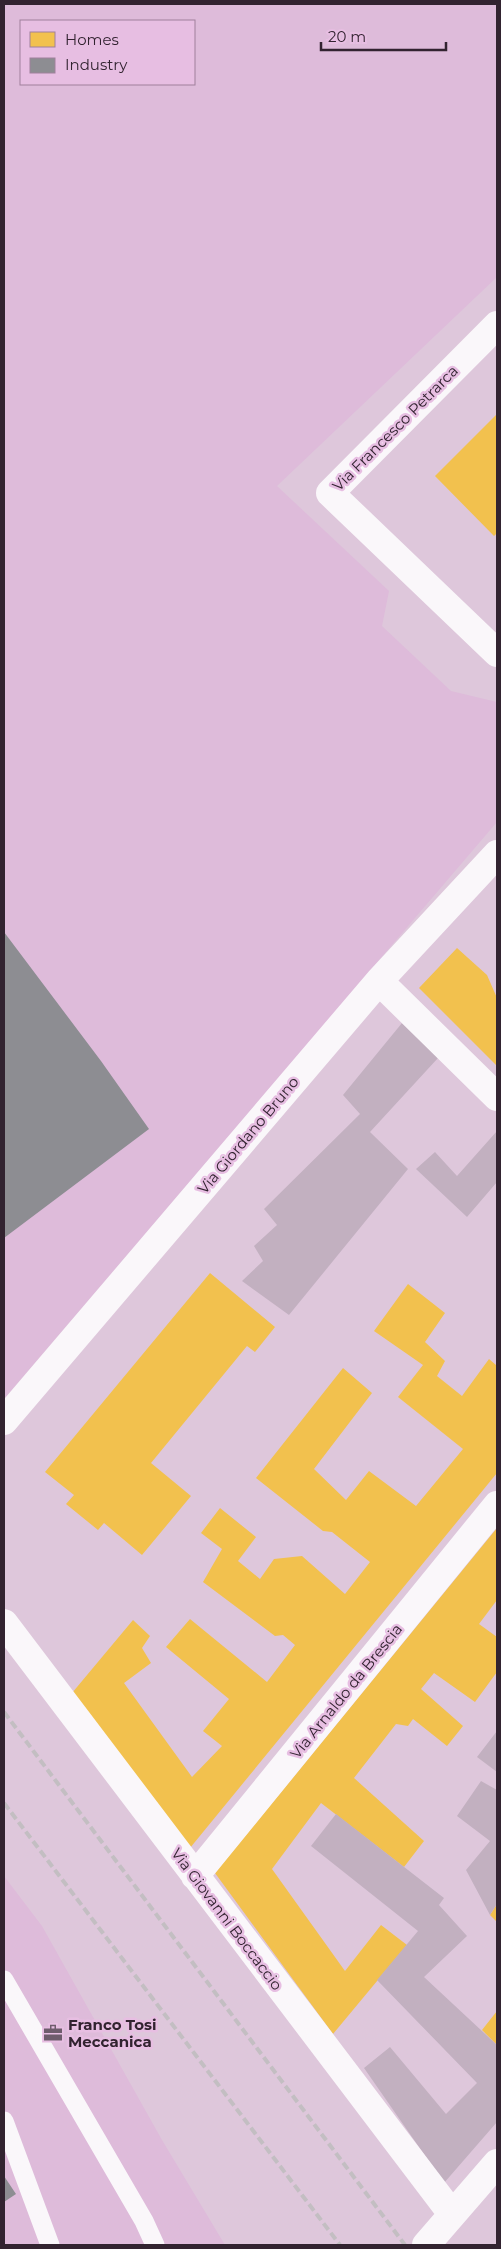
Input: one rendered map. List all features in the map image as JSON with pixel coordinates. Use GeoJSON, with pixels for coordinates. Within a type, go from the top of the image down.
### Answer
{"type":"FeatureCollection","features":[{"type":"Feature","properties":{"kind":"street","name":"Via Francesco Petrarca"},"geometry":{"type":"LineString","coordinates":[[497,326],[330,493],[497,653]]}},
{"type":"Feature","properties":{"kind":"street","name":"Via Giordano Bruno"},"geometry":{"type":"LineString","coordinates":[[4,1421],[378,981],[497,854]]}},
{"type":"Feature","properties":{"kind":"street"},"geometry":{"type":"LineString","coordinates":[[378,981],[497,1098]]}},
{"type":"Feature","properties":{"kind":"street","name":"Via Arnaldo da Brescia"},"geometry":{"type":"LineString","coordinates":[[195,1876],[497,1505]]}},
{"type":"Feature","properties":{"kind":"street","name":"Via Giovanni Boccaccio"},"geometry":{"type":"LineString","coordinates":[[4,1623],[452,2214]]}},
{"type":"Feature","properties":{"kind":"street"},"geometry":{"type":"LineString","coordinates":[[426,2245],[497,2163]]}},
{"type":"Feature","properties":{"kind":"lane"},"geometry":{"type":"LineString","coordinates":[[4,1980],[144,2221],[155,2245]]}},
{"type":"Feature","properties":{"kind":"lane"},"geometry":{"type":"LineString","coordinates":[[4,2120],[50,2245]]}},
{"type":"Feature","properties":{"kind":"shaded area"},"geometry":{"type":"Polygon","coordinates":[[[4,4],[497,4],[497,277],[277,486],[389,591],[382,626],[451,691],[497,702],[497,822],[4,1399],[4,4]]]}},
{"type":"Feature","properties":{"kind":"shaded area","name":"Franco Tosi Meccanica"},"geometry":{"type":"Polygon","coordinates":[[[4,1876],[42,1926],[162,2140],[225,2245],[4,2245],[4,1876]]]}},
{"type":"Feature","properties":{"kind":"building: Homes"},"geometry":{"type":"Polygon","coordinates":[[[497,414],[497,533],[494,536],[435,476],[497,414]]]}},
{"type":"Feature","properties":{"kind":"building: Homes"},"geometry":{"type":"Polygon","coordinates":[[[457,948],[487,975],[497,998],[497,1066],[419,988],[457,948]]]}},
{"type":"Feature","properties":{"kind":"building: Homes"},"geometry":{"type":"Polygon","coordinates":[[[210,1273],[275,1327],[255,1352],[247,1346],[151,1463],[191,1496],[142,1555],[104,1523],[98,1530],[66,1504],[74,1495],[45,1472],[210,1273]]]}},
{"type":"Feature","properties":{"kind":"building: Homes"},"geometry":{"type":"Polygon","coordinates":[[[408,1284],[445,1313],[425,1342],[445,1361],[437,1376],[462,1396],[489,1359],[497,1364],[497,1473],[190,1848],[72,1693],[133,1620],[150,1636],[142,1648],[151,1663],[124,1683],[192,1777],[222,1746],[203,1731],[229,1699],[166,1647],[190,1619],[267,1682],[295,1645],[283,1635],[275,1636],[203,1582],[222,1549],[201,1533],[220,1508],[256,1537],[238,1561],[260,1579],[274,1559],[302,1556],[345,1594],[370,1562],[332,1532],[323,1531],[256,1478],[343,1368],[372,1393],[314,1469],[346,1500],[369,1471],[416,1506],[463,1449],[398,1397],[423,1365],[374,1331],[408,1284]]]}},
{"type":"Feature","properties":{"kind":"building: Homes"},"geometry":{"type":"Polygon","coordinates":[[[497,1528],[497,1600],[479,1624],[497,1637],[497,1672],[475,1702],[434,1673],[421,1689],[463,1726],[447,1746],[413,1719],[408,1726],[396,1724],[354,1778],[424,1841],[404,1867],[321,1803],[272,1869],[345,1971],[381,1925],[407,1945],[333,2034],[215,1873],[497,1528]]]}},
{"type":"Feature","properties":{"kind":"building: Homes"},"geometry":{"type":"Polygon","coordinates":[[[497,1904],[497,1922],[490,1915],[497,1904]]]}},
{"type":"Feature","properties":{"kind":"building: Homes"},"geometry":{"type":"Polygon","coordinates":[[[497,2011],[497,2045],[482,2030],[497,2011]]]}},
{"type":"Feature","properties":{"kind":"building: Industry"},"geometry":{"type":"Polygon","coordinates":[[[4,932],[101,1061],[149,1129],[4,1238],[4,932]]]}},
{"type":"Feature","properties":{"kind":"building: Industry"},"geometry":{"type":"Polygon","coordinates":[[[4,2176],[16,2194],[4,2202],[4,2176]]]}},
{"type":"Feature","properties":{"kind":"building: Other"},"geometry":{"type":"Polygon","coordinates":[[[402,1023],[438,1058],[370,1132],[408,1169],[289,1315],[242,1281],[263,1261],[254,1246],[277,1225],[264,1209],[360,1114],[343,1095],[402,1023]]]}},
{"type":"Feature","properties":{"kind":"building: Other"},"geometry":{"type":"Polygon","coordinates":[[[497,1131],[497,1182],[467,1217],[416,1169],[435,1152],[457,1176],[497,1131]]]}},
{"type":"Feature","properties":{"kind":"building: Other"},"geometry":{"type":"Polygon","coordinates":[[[497,1731],[497,1772],[477,1757],[497,1731]]]}},
{"type":"Feature","properties":{"kind":"building: Other"},"geometry":{"type":"Polygon","coordinates":[[[481,1781],[497,1790],[497,1904],[490,1915],[466,1870],[490,1841],[457,1816],[481,1781]]]}},
{"type":"Feature","properties":{"kind":"building: Other"},"geometry":{"type":"Polygon","coordinates":[[[336,1814],[444,1898],[439,1905],[467,1936],[424,1977],[497,2045],[497,2122],[444,2183],[364,2068],[390,2047],[446,2114],[477,2083],[377,1980],[418,1931],[311,1846],[336,1814]]]}},
{"type":"Feature","properties":{"kind":"railway"},"geometry":{"type":"LineString","coordinates":[[4,1712],[405,2245]]}},
{"type":"Feature","properties":{"kind":"railway"},"geometry":{"type":"LineString","coordinates":[[4,1803],[340,2245]]}},
{"type":"Feature","properties":{"kind":"place","name":"Franco Tosi Meccanica"},"geometry":{"type":"Point","coordinates":[53,2033]}}]}
